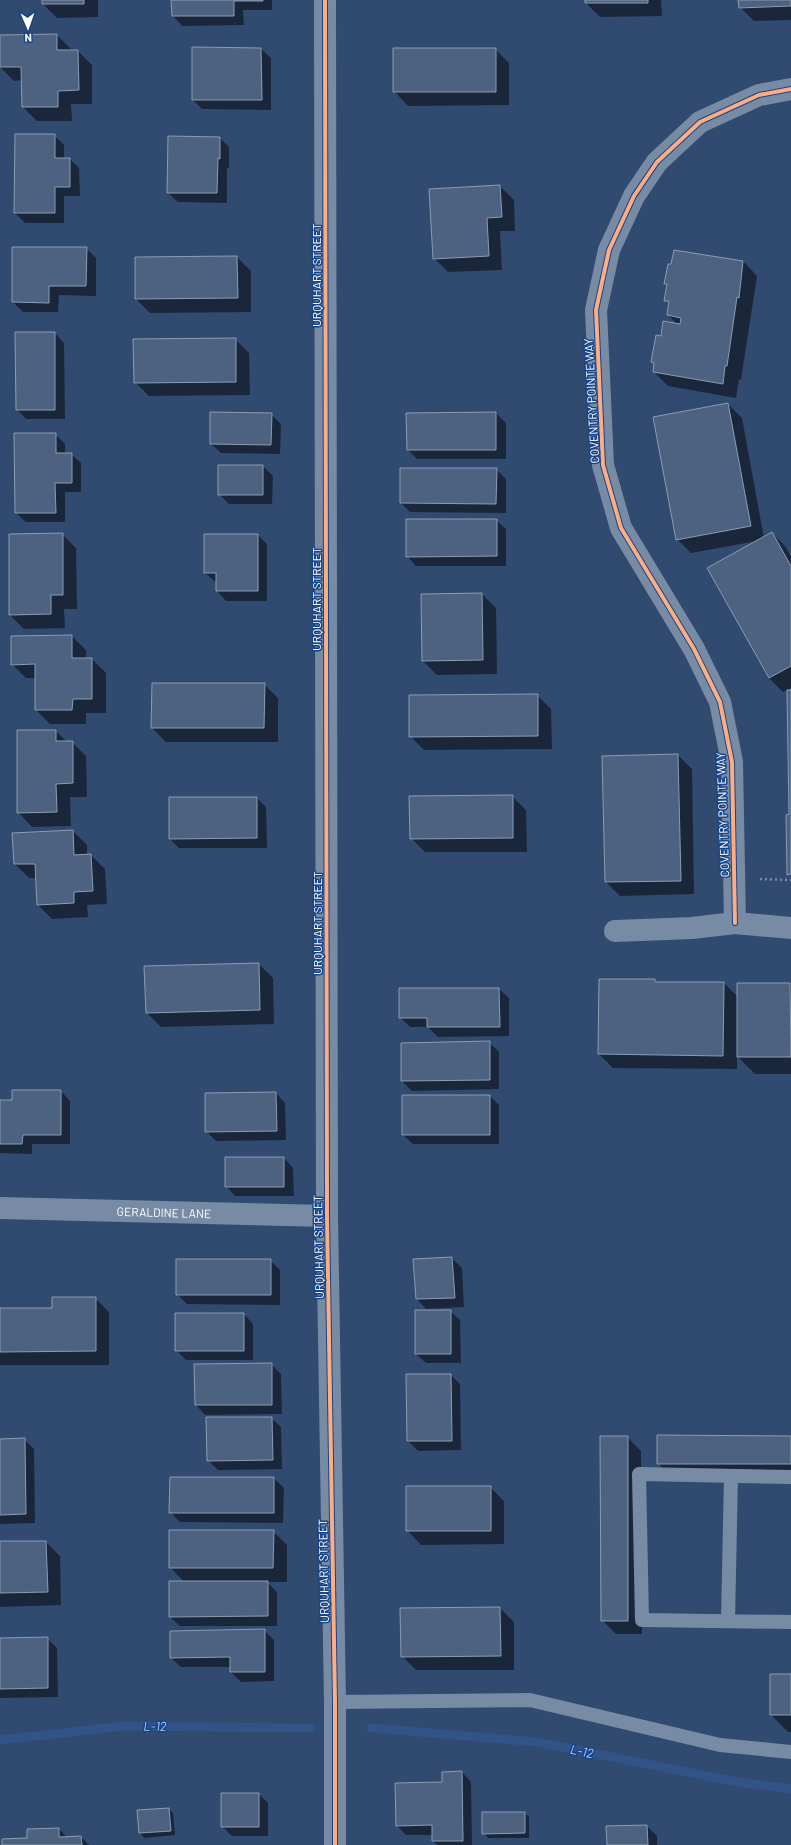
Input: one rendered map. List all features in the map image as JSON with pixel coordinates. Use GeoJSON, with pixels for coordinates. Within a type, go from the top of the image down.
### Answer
{"type":"FeatureCollection","features":[{"type":"Feature","properties":{"kind":"street","name":"URQUHART STREET"},"geometry":{"type":"LineString","coordinates":[[325,0],[328,1216],[335,1702],[335,1845]]}},
{"type":"Feature","properties":{"kind":"street","name":"COVENTRY POINTE WAY"},"geometry":{"type":"LineString","coordinates":[[735,923],[732,762],[720,702],[694,649],[621,528],[603,465],[596,310],[609,250],[634,196],[657,162],[700,122],[759,95],[791,89]]}},
{"type":"Feature","properties":{"kind":"street"},"geometry":{"type":"LineString","coordinates":[[615,931],[692,928],[735,923],[791,928]]}},
{"type":"Feature","properties":{"kind":"street","name":"GERALDINE LANE"},"geometry":{"type":"LineString","coordinates":[[0,1208],[328,1216]]}},
{"type":"Feature","properties":{"kind":"lane"},"geometry":{"type":"LineString","coordinates":[[791,1477],[638,1474],[642,1620],[791,1622]]}},
{"type":"Feature","properties":{"kind":"lane"},"geometry":{"type":"LineString","coordinates":[[728,1621],[731,1476]]}},
{"type":"Feature","properties":{"kind":"lane"},"geometry":{"type":"LineString","coordinates":[[335,1702],[530,1700],[720,1745],[791,1752]]}},
{"type":"Feature","properties":{"kind":"path"},"geometry":{"type":"LineString","coordinates":[[757,879],[791,880]]}},
{"type":"Feature","properties":{"kind":"building"},"geometry":{"type":"Polygon","coordinates":[[[42,0],[84,0],[84,4],[42,4],[42,0]]]}},
{"type":"Feature","properties":{"kind":"building"},"geometry":{"type":"Polygon","coordinates":[[[171,0],[263,1],[234,1],[234,16],[172,16],[171,0]]]}},
{"type":"Feature","properties":{"kind":"building"},"geometry":{"type":"Polygon","coordinates":[[[585,0],[648,0],[648,3],[585,3],[585,0]]]}},
{"type":"Feature","properties":{"kind":"building"},"geometry":{"type":"Polygon","coordinates":[[[738,0],[791,0],[791,6],[739,8],[738,0]]]}},
{"type":"Feature","properties":{"kind":"building"},"geometry":{"type":"Polygon","coordinates":[[[57,34],[57,50],[78,50],[79,90],[58,91],[58,107],[22,107],[21,67],[0,67],[0,35],[57,34]]]}},
{"type":"Feature","properties":{"kind":"building"},"geometry":{"type":"Polygon","coordinates":[[[192,47],[261,48],[262,100],[192,100],[192,47]]]}},
{"type":"Feature","properties":{"kind":"building"},"geometry":{"type":"Polygon","coordinates":[[[393,48],[496,48],[496,92],[393,92],[393,48]]]}},
{"type":"Feature","properties":{"kind":"building"},"geometry":{"type":"Polygon","coordinates":[[[15,134],[55,134],[55,158],[70,158],[70,187],[55,187],[55,213],[14,213],[15,134]]]}},
{"type":"Feature","properties":{"kind":"building"},"geometry":{"type":"Polygon","coordinates":[[[168,136],[220,137],[217,193],[167,193],[168,136]]]}},
{"type":"Feature","properties":{"kind":"building"},"geometry":{"type":"Polygon","coordinates":[[[500,185],[502,217],[487,218],[489,256],[433,259],[429,189],[500,185]]]}},
{"type":"Feature","properties":{"kind":"building"},"geometry":{"type":"Polygon","coordinates":[[[12,247],[87,247],[86,286],[49,286],[49,303],[12,302],[12,247]]]}},
{"type":"Feature","properties":{"kind":"building"},"geometry":{"type":"Polygon","coordinates":[[[674,250],[743,261],[739,298],[737,297],[723,384],[653,372],[654,363],[651,362],[656,335],[661,336],[663,321],[680,324],[681,318],[667,315],[669,301],[664,301],[667,284],[664,284],[668,264],[671,264],[674,250]]]}},
{"type":"Feature","properties":{"kind":"building"},"geometry":{"type":"Polygon","coordinates":[[[237,256],[238,298],[135,299],[135,257],[237,256]]]}},
{"type":"Feature","properties":{"kind":"building"},"geometry":{"type":"Polygon","coordinates":[[[15,332],[55,332],[55,410],[16,410],[15,332]]]}},
{"type":"Feature","properties":{"kind":"building"},"geometry":{"type":"Polygon","coordinates":[[[236,338],[236,382],[134,383],[133,339],[236,338]]]}},
{"type":"Feature","properties":{"kind":"building"},"geometry":{"type":"Polygon","coordinates":[[[728,403],[751,526],[676,540],[653,417],[728,403]]]}},
{"type":"Feature","properties":{"kind":"building"},"geometry":{"type":"Polygon","coordinates":[[[210,412],[272,413],[271,445],[210,444],[210,412]]]}},
{"type":"Feature","properties":{"kind":"building"},"geometry":{"type":"Polygon","coordinates":[[[496,412],[496,450],[407,450],[406,413],[496,412]]]}},
{"type":"Feature","properties":{"kind":"building"},"geometry":{"type":"Polygon","coordinates":[[[14,433],[56,433],[56,453],[72,453],[72,483],[55,483],[56,513],[15,513],[14,433]]]}},
{"type":"Feature","properties":{"kind":"building"},"geometry":{"type":"Polygon","coordinates":[[[218,465],[263,465],[263,495],[218,495],[218,465]]]}},
{"type":"Feature","properties":{"kind":"building"},"geometry":{"type":"Polygon","coordinates":[[[400,468],[497,468],[496,504],[400,503],[400,468]]]}},
{"type":"Feature","properties":{"kind":"building"},"geometry":{"type":"Polygon","coordinates":[[[406,519],[497,519],[497,556],[406,557],[406,519]]]}},
{"type":"Feature","properties":{"kind":"building"},"geometry":{"type":"Polygon","coordinates":[[[772,532],[791,566],[791,666],[769,678],[707,568],[772,532]]]}},
{"type":"Feature","properties":{"kind":"building"},"geometry":{"type":"Polygon","coordinates":[[[63,533],[63,595],[51,595],[51,614],[9,615],[9,534],[63,533]]]}},
{"type":"Feature","properties":{"kind":"building"},"geometry":{"type":"Polygon","coordinates":[[[204,534],[258,534],[258,591],[216,591],[216,573],[204,573],[204,534]]]}},
{"type":"Feature","properties":{"kind":"building"},"geometry":{"type":"Polygon","coordinates":[[[482,593],[483,660],[422,661],[421,594],[482,593]]]}},
{"type":"Feature","properties":{"kind":"building"},"geometry":{"type":"Polygon","coordinates":[[[72,635],[72,658],[92,658],[92,699],[73,699],[72,710],[35,710],[35,664],[11,665],[11,636],[72,635]]]}},
{"type":"Feature","properties":{"kind":"building"},"geometry":{"type":"Polygon","coordinates":[[[152,683],[265,683],[264,728],[151,728],[152,683]]]}},
{"type":"Feature","properties":{"kind":"building"},"geometry":{"type":"Polygon","coordinates":[[[787,690],[791,690],[791,874],[787,875],[786,815],[789,814],[787,690]]]}},
{"type":"Feature","properties":{"kind":"building"},"geometry":{"type":"Polygon","coordinates":[[[538,694],[538,736],[409,737],[409,695],[538,694]]]}},
{"type":"Feature","properties":{"kind":"building"},"geometry":{"type":"Polygon","coordinates":[[[17,730],[56,730],[56,741],[73,741],[73,783],[56,784],[57,812],[17,813],[17,730]]]}},
{"type":"Feature","properties":{"kind":"building"},"geometry":{"type":"Polygon","coordinates":[[[678,754],[681,881],[605,882],[602,756],[678,754]]]}},
{"type":"Feature","properties":{"kind":"building"},"geometry":{"type":"Polygon","coordinates":[[[513,795],[513,838],[410,839],[409,796],[513,795]]]}},
{"type":"Feature","properties":{"kind":"building"},"geometry":{"type":"Polygon","coordinates":[[[169,797],[257,797],[257,838],[169,839],[169,797]]]}},
{"type":"Feature","properties":{"kind":"building"},"geometry":{"type":"Polygon","coordinates":[[[73,830],[74,855],[91,854],[93,891],[74,892],[74,903],[37,905],[35,864],[14,864],[12,833],[73,830]]]}},
{"type":"Feature","properties":{"kind":"building"},"geometry":{"type":"Polygon","coordinates":[[[259,963],[260,1010],[146,1013],[144,966],[259,963]]]}},
{"type":"Feature","properties":{"kind":"building"},"geometry":{"type":"Polygon","coordinates":[[[599,979],[655,979],[655,982],[724,982],[723,1056],[598,1054],[599,979]]]}},
{"type":"Feature","properties":{"kind":"building"},"geometry":{"type":"Polygon","coordinates":[[[737,983],[790,983],[791,1057],[737,1057],[737,983]]]}},
{"type":"Feature","properties":{"kind":"building"},"geometry":{"type":"Polygon","coordinates":[[[399,988],[499,988],[500,1027],[427,1027],[427,1018],[399,1018],[399,988]]]}},
{"type":"Feature","properties":{"kind":"building"},"geometry":{"type":"Polygon","coordinates":[[[490,1041],[490,1080],[401,1081],[401,1043],[490,1041]]]}},
{"type":"Feature","properties":{"kind":"building"},"geometry":{"type":"Polygon","coordinates":[[[12,1090],[61,1090],[61,1135],[23,1135],[22,1144],[0,1144],[0,1100],[12,1100],[12,1090]]]}},
{"type":"Feature","properties":{"kind":"building"},"geometry":{"type":"Polygon","coordinates":[[[276,1092],[277,1131],[205,1132],[205,1093],[276,1092]]]}},
{"type":"Feature","properties":{"kind":"building"},"geometry":{"type":"Polygon","coordinates":[[[402,1095],[490,1095],[490,1135],[402,1135],[402,1095]]]}},
{"type":"Feature","properties":{"kind":"building"},"geometry":{"type":"Polygon","coordinates":[[[225,1157],[284,1157],[284,1187],[225,1187],[225,1157]]]}},
{"type":"Feature","properties":{"kind":"building"},"geometry":{"type":"Polygon","coordinates":[[[452,1257],[455,1298],[416,1299],[413,1259],[452,1257]]]}},
{"type":"Feature","properties":{"kind":"building"},"geometry":{"type":"Polygon","coordinates":[[[176,1259],[271,1259],[271,1295],[176,1295],[176,1259]]]}},
{"type":"Feature","properties":{"kind":"building"},"geometry":{"type":"Polygon","coordinates":[[[52,1297],[96,1297],[96,1351],[0,1352],[0,1308],[52,1308],[52,1297]]]}},
{"type":"Feature","properties":{"kind":"building"},"geometry":{"type":"Polygon","coordinates":[[[415,1310],[451,1310],[451,1354],[415,1354],[415,1310]]]}},
{"type":"Feature","properties":{"kind":"building"},"geometry":{"type":"Polygon","coordinates":[[[175,1313],[244,1313],[244,1351],[175,1351],[175,1313]]]}},
{"type":"Feature","properties":{"kind":"building"},"geometry":{"type":"Polygon","coordinates":[[[272,1363],[272,1405],[195,1405],[194,1364],[272,1363]]]}},
{"type":"Feature","properties":{"kind":"building"},"geometry":{"type":"Polygon","coordinates":[[[406,1374],[451,1374],[452,1441],[407,1441],[406,1374]]]}},
{"type":"Feature","properties":{"kind":"building"},"geometry":{"type":"Polygon","coordinates":[[[206,1417],[272,1417],[273,1460],[207,1461],[206,1417]]]}},
{"type":"Feature","properties":{"kind":"building"},"geometry":{"type":"Polygon","coordinates":[[[657,1435],[791,1436],[791,1464],[657,1464],[657,1435]]]}},
{"type":"Feature","properties":{"kind":"building"},"geometry":{"type":"Polygon","coordinates":[[[600,1436],[628,1436],[628,1621],[601,1621],[600,1436]]]}},
{"type":"Feature","properties":{"kind":"building"},"geometry":{"type":"Polygon","coordinates":[[[25,1438],[26,1514],[0,1515],[0,1439],[25,1438]]]}},
{"type":"Feature","properties":{"kind":"building"},"geometry":{"type":"Polygon","coordinates":[[[170,1477],[274,1477],[274,1513],[169,1513],[170,1477]]]}},
{"type":"Feature","properties":{"kind":"building"},"geometry":{"type":"Polygon","coordinates":[[[406,1486],[491,1486],[491,1531],[406,1531],[406,1486]]]}},
{"type":"Feature","properties":{"kind":"building"},"geometry":{"type":"Polygon","coordinates":[[[169,1530],[274,1530],[273,1568],[169,1568],[169,1530]]]}},
{"type":"Feature","properties":{"kind":"building"},"geometry":{"type":"Polygon","coordinates":[[[0,1541],[46,1541],[48,1592],[0,1593],[0,1541]]]}},
{"type":"Feature","properties":{"kind":"building"},"geometry":{"type":"Polygon","coordinates":[[[169,1581],[268,1581],[268,1616],[169,1617],[169,1581]]]}},
{"type":"Feature","properties":{"kind":"building"},"geometry":{"type":"Polygon","coordinates":[[[500,1607],[501,1656],[401,1657],[400,1608],[500,1607]]]}},
{"type":"Feature","properties":{"kind":"building"},"geometry":{"type":"Polygon","coordinates":[[[265,1629],[265,1672],[230,1672],[230,1657],[170,1658],[170,1631],[265,1629]]]}},
{"type":"Feature","properties":{"kind":"building"},"geometry":{"type":"Polygon","coordinates":[[[48,1637],[48,1688],[0,1689],[0,1638],[48,1637]]]}},
{"type":"Feature","properties":{"kind":"building"},"geometry":{"type":"Polygon","coordinates":[[[770,1674],[791,1674],[791,1715],[770,1715],[770,1674]]]}},
{"type":"Feature","properties":{"kind":"building"},"geometry":{"type":"Polygon","coordinates":[[[462,1771],[463,1841],[432,1841],[432,1825],[396,1826],[395,1783],[442,1782],[442,1772],[462,1771]]]}},
{"type":"Feature","properties":{"kind":"building"},"geometry":{"type":"Polygon","coordinates":[[[221,1793],[259,1793],[259,1827],[221,1827],[221,1793]]]}},
{"type":"Feature","properties":{"kind":"building"},"geometry":{"type":"Polygon","coordinates":[[[169,1808],[171,1831],[139,1833],[137,1810],[169,1808]]]}},
{"type":"Feature","properties":{"kind":"building"},"geometry":{"type":"Polygon","coordinates":[[[482,1812],[525,1812],[525,1833],[482,1834],[482,1812]]]}},
{"type":"Feature","properties":{"kind":"building"},"geometry":{"type":"Polygon","coordinates":[[[647,1825],[648,1845],[607,1845],[606,1826],[647,1825]]]}},
{"type":"Feature","properties":{"kind":"building"},"geometry":{"type":"Polygon","coordinates":[[[59,1828],[59,1837],[81,1836],[82,1845],[2,1845],[2,1839],[27,1838],[27,1829],[59,1828]]]}},
{"type":"Feature","properties":{"kind":"waterway","name":"L-12"},"geometry":{"type":"LineString","coordinates":[[0,1740],[124,1726],[311,1728]]}},
{"type":"Feature","properties":{"kind":"waterway","name":"L-12"},"geometry":{"type":"LineString","coordinates":[[371,1728],[537,1742],[737,1782],[791,1789]]}},
{"type":"Feature","properties":{"kind":"cycle path"},"geometry":{"type":"LineString","coordinates":[[325,0],[327,1216],[335,1702],[335,1845]]}},
{"type":"Feature","properties":{"kind":"cycle path"},"geometry":{"type":"LineString","coordinates":[[735,923],[732,762],[720,702],[694,649],[621,528],[603,465],[596,310],[609,250],[634,196],[657,162],[700,122],[759,95],[791,89]]}}]}
